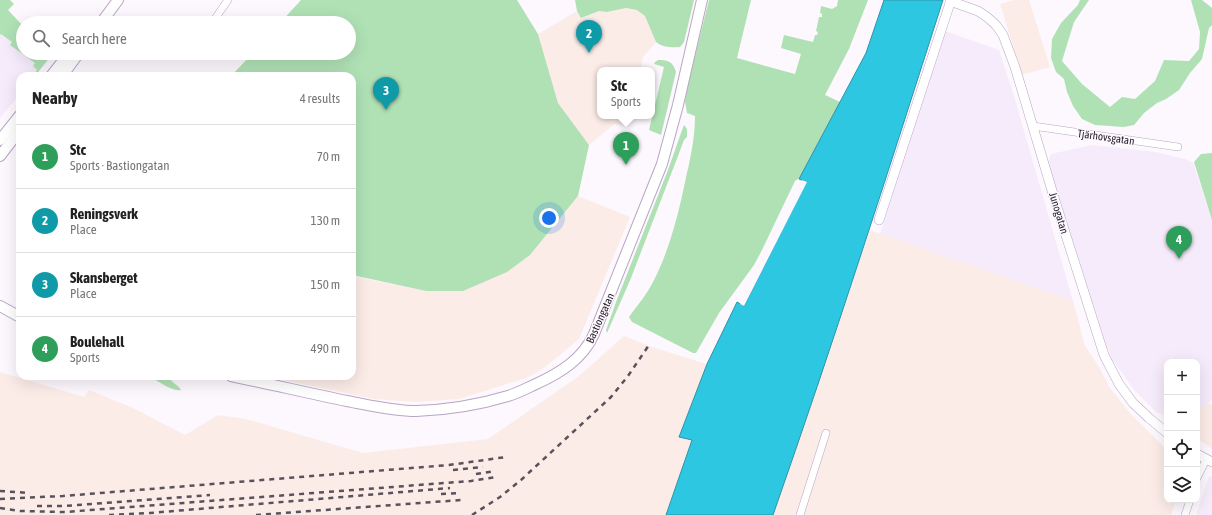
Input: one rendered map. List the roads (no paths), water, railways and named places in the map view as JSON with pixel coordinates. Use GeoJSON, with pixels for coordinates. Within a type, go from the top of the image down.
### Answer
{"type":"FeatureCollection","features":[{"type":"Feature","properties":{"kind":"main road"},"geometry":{"type":"LineString","coordinates":[[99,16],[111,0]]}},
{"type":"Feature","properties":{"kind":"main road"},"geometry":{"type":"LineString","coordinates":[[106,16],[118,0]]}},
{"type":"Feature","properties":{"kind":"main road","name":"Bastiongatan"},"geometry":{"type":"LineString","coordinates":[[250,380],[361,404],[415,411],[458,408],[503,397],[545,380],[569,366],[585,351],[593,338],[662,164],[678,105],[702,0]]}},
{"type":"Feature","properties":{"kind":"main road"},"geometry":{"type":"LineString","coordinates":[[54,72],[64,60]]}},
{"type":"Feature","properties":{"kind":"main road"},"geometry":{"type":"LineString","coordinates":[[65,72],[74,60]]}},
{"type":"Feature","properties":{"kind":"main road"},"geometry":{"type":"LineString","coordinates":[[0,140],[16,120]]}},
{"type":"Feature","properties":{"kind":"main road"},"geometry":{"type":"LineString","coordinates":[[0,156],[16,135]]}},
{"type":"Feature","properties":{"kind":"main road"},"geometry":{"type":"LineString","coordinates":[[0,306],[16,315]]}},
{"type":"Feature","properties":{"kind":"street"},"geometry":{"type":"LineString","coordinates":[[217,16],[228,0]]}},
{"type":"Feature","properties":{"kind":"street"},"geometry":{"type":"LineString","coordinates":[[879,220],[951,1]]}},
{"type":"Feature","properties":{"kind":"street","name":"Junogatan"},"geometry":{"type":"LineString","coordinates":[[951,1],[978,11],[996,25],[1003,35],[1015,67],[1104,355],[1119,384],[1133,402],[1141,411],[1165,431]]}},
{"type":"Feature","properties":{"kind":"street","name":"Tjärhovsgatan"},"geometry":{"type":"LineString","coordinates":[[1033,126],[1178,147]]}},
{"type":"Feature","properties":{"kind":"street"},"geometry":{"type":"LineString","coordinates":[[800,515],[826,433]]}},
{"type":"Feature","properties":{"kind":"street"},"geometry":{"type":"LineString","coordinates":[[1200,456],[1209,461],[1200,474]]}},
{"type":"Feature","properties":{"kind":"street"},"geometry":{"type":"LineString","coordinates":[[1185,515],[1189,503]]}},
{"type":"Feature","properties":{"kind":"water"},"geometry":{"type":"Polygon","coordinates":[[[884,0],[943,0],[839,322],[773,515],[666,515],[692,440],[679,437],[707,364],[737,302],[744,306],[806,182],[799,179],[866,53],[884,0]]]}},
{"type":"Feature","properties":{"kind":"railway"},"geometry":{"type":"LineString","coordinates":[[472,515],[500,497],[521,480],[611,397],[628,376],[649,345]]}},
{"type":"Feature","properties":{"kind":"railway"},"geometry":{"type":"LineString","coordinates":[[0,499],[63,496],[449,465],[506,457]]}},
{"type":"Feature","properties":{"kind":"railway"},"geometry":{"type":"LineString","coordinates":[[453,470],[483,467]]}},
{"type":"Feature","properties":{"kind":"railway"},"geometry":{"type":"LineString","coordinates":[[476,474],[495,471]]}},
{"type":"Feature","properties":{"kind":"railway"},"geometry":{"type":"LineString","coordinates":[[0,508],[20,511],[65,512],[471,481],[497,477]]}},
{"type":"Feature","properties":{"kind":"railway"},"geometry":{"type":"LineString","coordinates":[[109,515],[150,513],[450,488]]}},
{"type":"Feature","properties":{"kind":"railway"},"geometry":{"type":"LineString","coordinates":[[0,491],[30,493]]}},
{"type":"Feature","properties":{"kind":"railway"},"geometry":{"type":"LineString","coordinates":[[441,494],[461,493]]}},
{"type":"Feature","properties":{"kind":"railway"},"geometry":{"type":"LineString","coordinates":[[37,506],[65,506],[210,495]]}},
{"type":"Feature","properties":{"kind":"railway"},"geometry":{"type":"LineString","coordinates":[[256,515],[461,500]]}},
{"type":"Feature","properties":{"kind":"place","name":"Reningsverk"},"geometry":{"type":"Point","coordinates":[589,53]}},
{"type":"Feature","properties":{"kind":"place","name":"Skansberget"},"geometry":{"type":"Point","coordinates":[386,110]}},
{"type":"Feature","properties":{"kind":"place","name":"Stc"},"geometry":{"type":"Point","coordinates":[626,165]}},
{"type":"Feature","properties":{"kind":"place","name":"Boulehall"},"geometry":{"type":"Point","coordinates":[1179,259]}}]}
